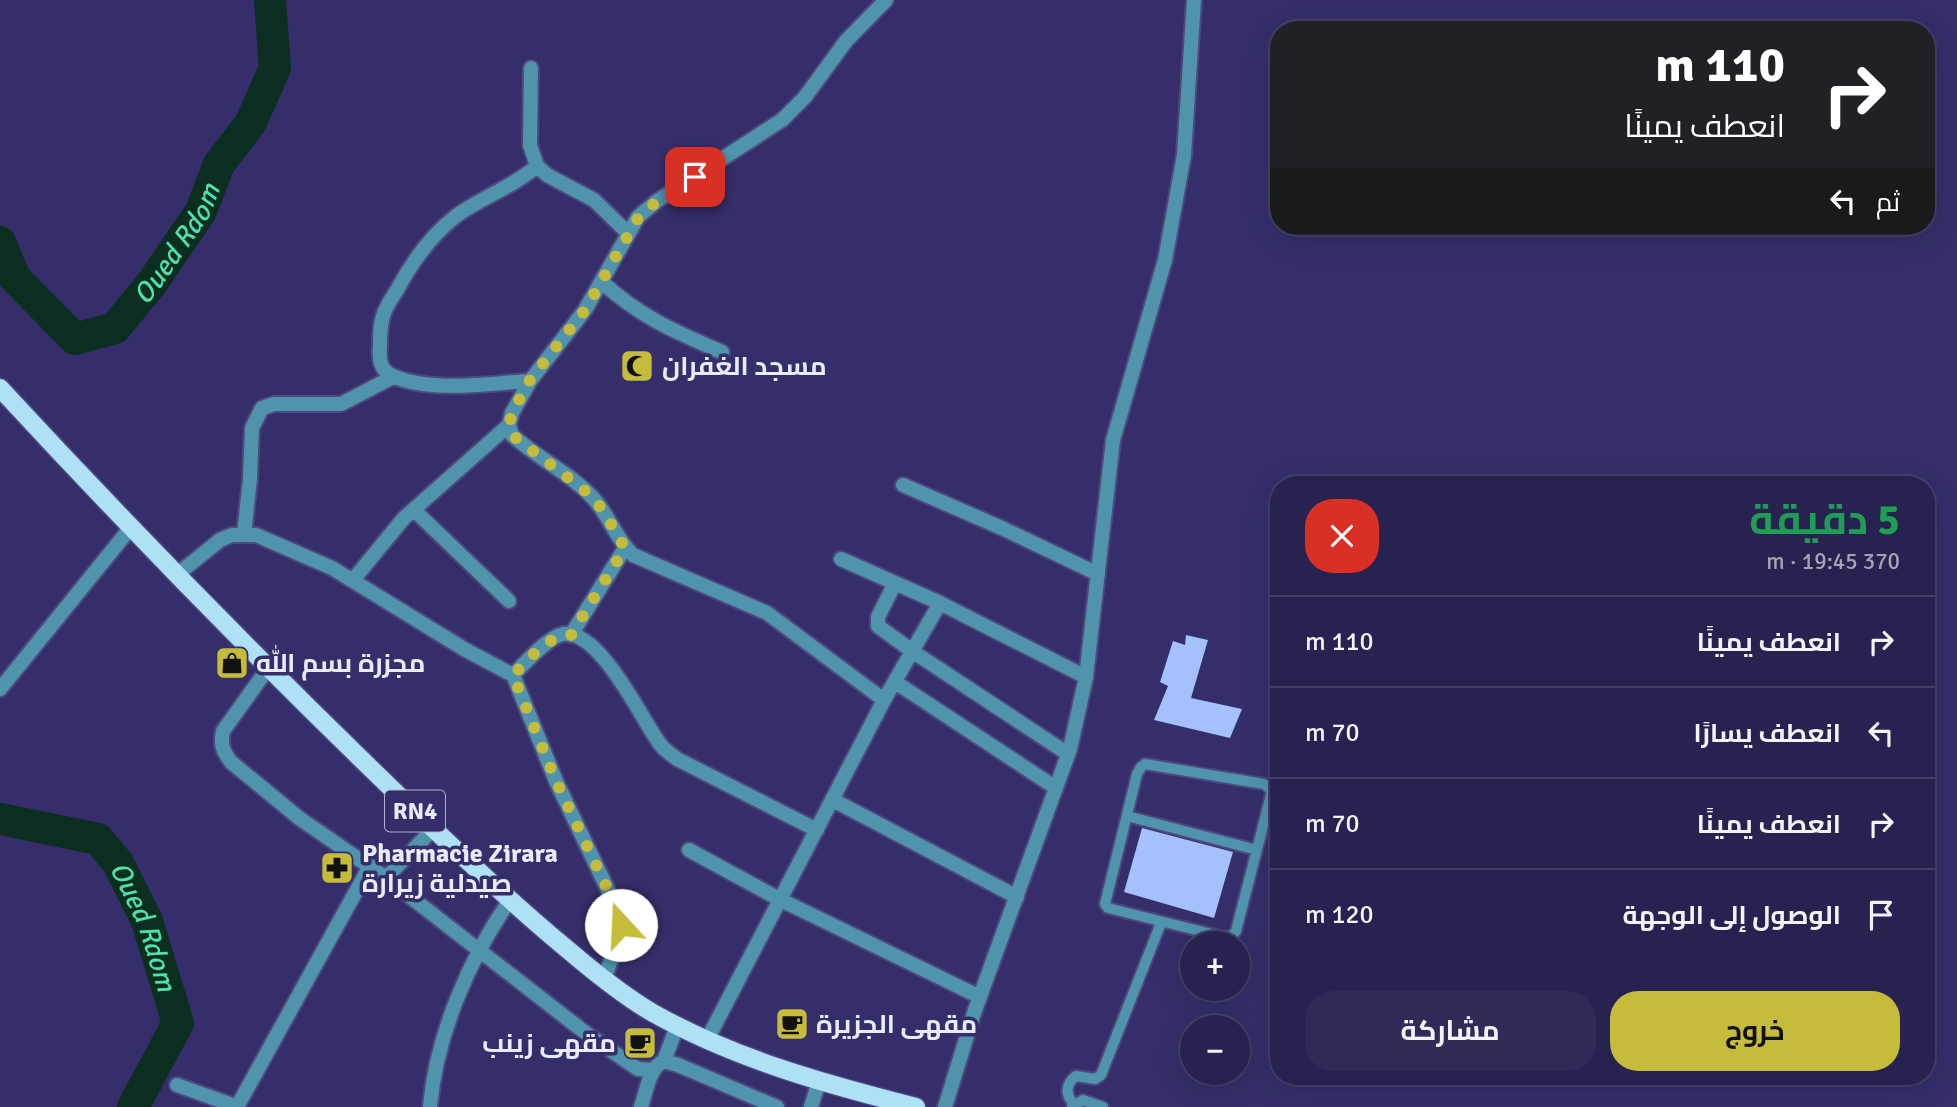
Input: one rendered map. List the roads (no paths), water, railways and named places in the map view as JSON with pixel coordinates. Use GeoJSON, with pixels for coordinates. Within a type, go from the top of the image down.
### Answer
{"type":"FeatureCollection","features":[{"type":"Feature","properties":{"kind":"main road","name":"RN4"},"geometry":{"type":"LineString","coordinates":[[0,388],[269,667],[433,829],[510,900],[604,980],[677,1026],[743,1056],[819,1081],[916,1107]]}},
{"type":"Feature","properties":{"kind":"street"},"geometry":{"type":"LineString","coordinates":[[884,700],[767,613],[634,555],[625,548],[596,501],[512,435],[509,425],[512,413],[530,380],[576,321],[602,282],[638,218],[657,201],[791,112],[846,41],[886,0]]}},
{"type":"Feature","properties":{"kind":"street"},"geometry":{"type":"LineString","coordinates":[[944,1107],[979,998],[1068,754],[1086,677],[1113,440],[1166,260],[1184,155],[1194,0]]}},
{"type":"Feature","properties":{"kind":"street"},"geometry":{"type":"LineString","coordinates":[[531,68],[530,145],[537,166],[547,175],[594,200],[628,233]]}},
{"type":"Feature","properties":{"kind":"street"},"geometry":{"type":"LineString","coordinates":[[530,380],[449,386],[393,377],[380,365],[380,330],[386,307],[412,263],[434,236],[457,215],[522,179],[537,166]]}},
{"type":"Feature","properties":{"kind":"street"},"geometry":{"type":"LineString","coordinates":[[602,282],[622,300],[653,321],[722,352]]}},
{"type":"Feature","properties":{"kind":"street"},"geometry":{"type":"LineString","coordinates":[[244,534],[252,428],[262,408],[274,404],[341,404],[393,377]]}},
{"type":"Feature","properties":{"kind":"street"},"geometry":{"type":"LineString","coordinates":[[353,580],[404,518],[509,425]]}},
{"type":"Feature","properties":{"kind":"street"},"geometry":{"type":"LineString","coordinates":[[903,485],[1098,574]]}},
{"type":"Feature","properties":{"kind":"street"},"geometry":{"type":"LineString","coordinates":[[414,510],[509,601]]}},
{"type":"Feature","properties":{"kind":"street"},"geometry":{"type":"LineString","coordinates":[[0,689],[132,526]]}},
{"type":"Feature","properties":{"kind":"street"},"geometry":{"type":"LineString","coordinates":[[178,574],[220,540],[232,535],[256,535],[332,568],[464,649],[513,675],[556,781],[619,913],[620,934],[604,980]]}},
{"type":"Feature","properties":{"kind":"street"},"geometry":{"type":"LineString","coordinates":[[571,635],[625,548]]}},
{"type":"Feature","properties":{"kind":"street"},"geometry":{"type":"LineString","coordinates":[[841,559],[940,604],[1086,677]]}},
{"type":"Feature","properties":{"kind":"street"},"geometry":{"type":"LineString","coordinates":[[895,583],[878,617],[878,626],[1068,754]]}},
{"type":"Feature","properties":{"kind":"street"},"geometry":{"type":"LineString","coordinates":[[707,1040],[884,700],[940,604]]}},
{"type":"Feature","properties":{"kind":"street"},"geometry":{"type":"LineString","coordinates":[[513,675],[561,634],[571,635],[599,654],[610,666],[661,746],[677,759],[817,830]]}},
{"type":"Feature","properties":{"kind":"street"},"geometry":{"type":"LineString","coordinates":[[269,667],[223,731],[223,751],[239,770],[299,818],[387,877],[629,1064],[644,1071],[659,1066],[678,1065],[777,1107]]}},
{"type":"Feature","properties":{"kind":"street"},"geometry":{"type":"LineString","coordinates":[[895,682],[1056,788]]}},
{"type":"Feature","properties":{"kind":"street"},"geometry":{"type":"LineString","coordinates":[[833,800],[1017,897]]}},
{"type":"Feature","properties":{"kind":"street"},"geometry":{"type":"LineString","coordinates":[[387,877],[433,829]]}},
{"type":"Feature","properties":{"kind":"street"},"geometry":{"type":"LineString","coordinates":[[689,850],[780,900],[979,998]]}},
{"type":"Feature","properties":{"kind":"street"},"geometry":{"type":"LineString","coordinates":[[177,1085],[238,1107],[370,866]]}},
{"type":"Feature","properties":{"kind":"street"},"geometry":{"type":"LineString","coordinates":[[430,1107],[438,1052],[452,1014],[480,950],[510,900]]}},
{"type":"Feature","properties":{"kind":"street"},"geometry":{"type":"LineString","coordinates":[[641,1107],[677,1026]]}},
{"type":"Feature","properties":{"kind":"street"},"geometry":{"type":"LineString","coordinates":[[811,1107],[819,1081]]}},
{"type":"Feature","properties":{"kind":"lane"},"geometry":{"type":"LineString","coordinates":[[1270,789],[1264,785],[1145,764],[1137,774],[1105,904],[1108,908],[1161,923],[1224,937],[1232,936],[1236,931],[1270,798]]}},
{"type":"Feature","properties":{"kind":"lane"},"geometry":{"type":"LineString","coordinates":[[1127,816],[1257,850]]}},
{"type":"Feature","properties":{"kind":"lane"},"geometry":{"type":"LineString","coordinates":[[1103,1107],[1083,1100],[1074,1106],[1066,1093],[1076,1076],[1096,1079],[1101,1075],[1161,923]]}},
{"type":"Feature","properties":{"kind":"waterway","name":"Oued Rdom"},"geometry":{"type":"LineString","coordinates":[[0,242],[15,278],[75,339],[115,328],[152,283],[201,211],[219,164],[250,124],[275,68],[270,0]]}},
{"type":"Feature","properties":{"kind":"waterway","name":"Oued Rdom"},"geometry":{"type":"LineString","coordinates":[[0,819],[98,839],[118,863],[147,921],[178,1023],[133,1107]]}},
{"type":"Feature","properties":{"kind":"place","name":"مسجد الغفران"},"geometry":{"type":"Point","coordinates":[637,366]}},
{"type":"Feature","properties":{"kind":"place","name":"مجزرة بسم الله"},"geometry":{"type":"Point","coordinates":[232,663]}},
{"type":"Feature","properties":{"kind":"place","name":"Pharmacie Zirara صيدلية زيرارة"},"geometry":{"type":"Point","coordinates":[337,868]}},
{"type":"Feature","properties":{"kind":"place","name":"مقهى الجزيرة"},"geometry":{"type":"Point","coordinates":[792,1024]}},
{"type":"Feature","properties":{"kind":"place","name":"مقهى زينب"},"geometry":{"type":"Point","coordinates":[640,1043]}}]}
